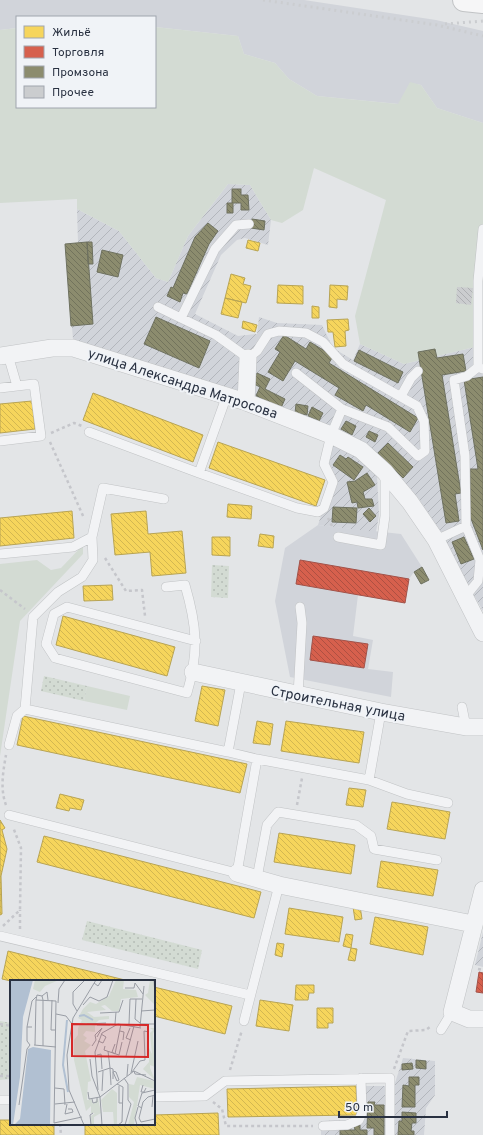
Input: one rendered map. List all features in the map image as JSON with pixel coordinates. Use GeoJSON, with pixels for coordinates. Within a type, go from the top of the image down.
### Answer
{"type":"FeatureCollection","features":[{"type":"Feature","properties":{"kind":"street","name":"улица Александра Матросова"},"geometry":{"type":"LineString","coordinates":[[4,355],[52,348],[73,348],[227,395],[331,435],[360,450],[385,472],[410,502],[436,540],[466,596],[483,633]]}},
{"type":"Feature","properties":{"kind":"street"},"geometry":{"type":"LineString","coordinates":[[246,402],[248,358]]}},
{"type":"Feature","properties":{"kind":"street","name":"Строительная улица"},"geometry":{"type":"LineString","coordinates":[[193,672],[382,712],[475,727]]}},
{"type":"Feature","properties":{"kind":"street"},"geometry":{"type":"LineString","coordinates":[[237,873],[279,885],[473,924]]}},
{"type":"Feature","properties":{"kind":"street"},"geometry":{"type":"LineString","coordinates":[[483,890],[473,924],[452,1012],[469,1019],[483,1019]]}},
{"type":"Feature","properties":{"kind":"lane"},"geometry":{"type":"LineString","coordinates":[[181,318],[215,249],[236,225],[249,224]]}},
{"type":"Feature","properties":{"kind":"lane"},"geometry":{"type":"LineString","coordinates":[[466,596],[478,581],[480,560],[466,526],[466,456],[454,380],[467,376],[480,368],[478,281],[483,229]]}},
{"type":"Feature","properties":{"kind":"lane"},"geometry":{"type":"LineString","coordinates":[[158,307],[216,335],[248,358],[257,351],[268,334],[279,331],[306,333],[324,342],[343,364],[417,406],[424,421],[425,451],[418,456],[388,428],[342,409],[296,373]]}},
{"type":"Feature","properties":{"kind":"lane"},"geometry":{"type":"LineString","coordinates":[[4,355],[17,386]]}},
{"type":"Feature","properties":{"kind":"lane"},"geometry":{"type":"LineString","coordinates":[[401,396],[411,378],[418,371]]}},
{"type":"Feature","properties":{"kind":"lane"},"geometry":{"type":"LineString","coordinates":[[0,388],[34,384],[41,436],[0,441]]}},
{"type":"Feature","properties":{"kind":"lane"},"geometry":{"type":"LineString","coordinates":[[198,473],[227,395]]}},
{"type":"Feature","properties":{"kind":"lane"},"geometry":{"type":"LineString","coordinates":[[89,432],[297,508],[318,512],[324,508],[333,482],[324,464],[331,435],[342,409]]}},
{"type":"Feature","properties":{"kind":"lane"},"geometry":{"type":"LineString","coordinates":[[338,537],[381,545],[385,516],[385,472]]}},
{"type":"Feature","properties":{"kind":"lane"},"geometry":{"type":"LineString","coordinates":[[9,745],[17,716],[25,709],[33,617],[58,592],[82,577],[93,560],[92,537],[103,488],[164,499]]}},
{"type":"Feature","properties":{"kind":"lane"},"geometry":{"type":"LineString","coordinates":[[436,540],[466,526]]}},
{"type":"Feature","properties":{"kind":"lane"},"geometry":{"type":"LineString","coordinates":[[0,554],[73,547],[92,537]]}},
{"type":"Feature","properties":{"kind":"lane"},"geometry":{"type":"LineString","coordinates":[[166,587],[185,585],[192,610],[196,641],[193,672],[187,693],[56,658],[46,644],[54,614],[67,607],[196,641]]}},
{"type":"Feature","properties":{"kind":"lane"},"geometry":{"type":"LineString","coordinates":[[298,695],[302,623],[300,608]]}},
{"type":"Feature","properties":{"kind":"lane"},"geometry":{"type":"LineString","coordinates":[[228,752],[241,683]]}},
{"type":"Feature","properties":{"kind":"lane"},"geometry":{"type":"LineString","coordinates":[[462,707],[475,727]]}},
{"type":"Feature","properties":{"kind":"lane"},"geometry":{"type":"LineString","coordinates":[[25,709],[258,759],[369,780],[407,794],[448,803]]}},
{"type":"Feature","properties":{"kind":"lane"},"geometry":{"type":"LineString","coordinates":[[369,780],[382,712]]}},
{"type":"Feature","properties":{"kind":"lane"},"geometry":{"type":"LineString","coordinates":[[9,815],[237,873],[258,759]]}},
{"type":"Feature","properties":{"kind":"lane"},"geometry":{"type":"LineString","coordinates":[[257,878],[267,825],[278,812],[356,826],[371,836],[374,849],[437,860]]}},
{"type":"Feature","properties":{"kind":"lane"},"geometry":{"type":"LineString","coordinates":[[244,1021],[279,885]]}},
{"type":"Feature","properties":{"kind":"lane"},"geometry":{"type":"LineString","coordinates":[[0,936],[250,995]]}},
{"type":"Feature","properties":{"kind":"lane"},"geometry":{"type":"LineString","coordinates":[[441,1030],[452,1012]]}},
{"type":"Feature","properties":{"kind":"lane"},"geometry":{"type":"LineString","coordinates":[[323,1126],[347,1125],[359,1120],[362,1112],[361,1078]]}},
{"type":"Feature","properties":{"kind":"lane"},"geometry":{"type":"LineString","coordinates":[[155,1097],[205,1096],[225,1081],[390,1078],[390,1135]]}},
{"type":"Feature","properties":{"kind":"path"},"geometry":{"type":"LineString","coordinates":[[47,435],[74,423]]}},
{"type":"Feature","properties":{"kind":"path"},"geometry":{"type":"LineString","coordinates":[[50,441],[92,537],[126,591],[142,590],[146,629]]}},
{"type":"Feature","properties":{"kind":"path"},"geometry":{"type":"LineString","coordinates":[[324,508],[338,537]]}},
{"type":"Feature","properties":{"kind":"path"},"geometry":{"type":"LineString","coordinates":[[0,590],[23,607]]}},
{"type":"Feature","properties":{"kind":"path"},"geometry":{"type":"LineString","coordinates":[[296,808],[299,792]]}},
{"type":"Feature","properties":{"kind":"path"},"geometry":{"type":"LineString","coordinates":[[19,941],[21,848]]}},
{"type":"Feature","properties":{"kind":"path"},"geometry":{"type":"LineString","coordinates":[[0,929],[20,910]]}},
{"type":"Feature","properties":{"kind":"path"},"geometry":{"type":"LineString","coordinates":[[390,1078],[408,1030],[426,1030],[452,1012]]}},
{"type":"Feature","properties":{"kind":"path"},"geometry":{"type":"LineString","coordinates":[[232,1065],[244,1021]]}},
{"type":"Feature","properties":{"kind":"path"},"geometry":{"type":"LineString","coordinates":[[0,1024],[10,1026]]}},
{"type":"Feature","properties":{"kind":"path"},"geometry":{"type":"LineString","coordinates":[[205,1096],[222,1109],[226,1126],[323,1126]]}},
{"type":"Feature","properties":{"kind":"path"},"geometry":{"type":"LineString","coordinates":[[60,1125],[61,1135]]}},
{"type":"Feature","properties":{"kind":"shaded area"},"geometry":{"type":"Polygon","coordinates":[[[0,0],[304,0],[436,20],[483,31],[483,123],[437,108],[421,85],[410,83],[399,104],[317,96],[289,79],[275,63],[244,54],[238,36],[156,27],[156,16],[16,16],[16,28],[0,30],[0,0]]]}},
{"type":"Feature","properties":{"kind":"shaded area"},"geometry":{"type":"Polygon","coordinates":[[[156,27],[238,36],[244,54],[275,63],[289,79],[317,96],[398,104],[410,82],[421,85],[437,108],[483,123],[483,345],[404,364],[360,344],[355,316],[386,200],[314,168],[303,210],[282,223],[271,220],[250,185],[228,184],[188,236],[168,282],[156,278],[119,231],[77,209],[77,199],[0,203],[0,30],[16,28],[16,108],[156,108],[156,27]]]}},
{"type":"Feature","properties":{"kind":"shaded area"},"geometry":{"type":"Polygon","coordinates":[[[228,184],[250,185],[271,220],[268,245],[245,238],[237,240],[221,255],[195,314],[238,336],[257,334],[259,317],[277,323],[322,325],[333,348],[353,360],[360,344],[404,364],[483,345],[483,611],[419,499],[361,442],[251,398],[73,339],[65,244],[78,243],[77,209],[119,231],[156,278],[168,282],[188,236],[228,184]]]}},
{"type":"Feature","properties":{"kind":"shaded area"},"geometry":{"type":"Polygon","coordinates":[[[332,445],[358,457],[377,476],[379,515],[376,532],[318,525],[332,482],[325,467],[332,445]]]}},
{"type":"Feature","properties":{"kind":"shaded area"},"geometry":{"type":"Polygon","coordinates":[[[318,525],[401,534],[422,567],[414,572],[409,579],[405,603],[358,595],[353,636],[373,640],[368,669],[393,672],[391,697],[290,677],[275,601],[285,548],[318,525]]]}},
{"type":"Feature","properties":{"kind":"shaded area"},"geometry":{"type":"Polygon","coordinates":[[[83,545],[83,554],[20,621],[0,756],[0,564],[37,560],[51,570],[61,568],[83,545]]]}},
{"type":"Feature","properties":{"kind":"shaded area"},"geometry":{"type":"Polygon","coordinates":[[[212,565],[229,566],[228,598],[211,597],[212,565]]]}},
{"type":"Feature","properties":{"kind":"shaded area"},"geometry":{"type":"Polygon","coordinates":[[[44,676],[87,686],[84,701],[41,691],[44,676]]]}},
{"type":"Feature","properties":{"kind":"shaded area"},"geometry":{"type":"Polygon","coordinates":[[[87,686],[130,696],[127,710],[84,701],[87,686]]]}},
{"type":"Feature","properties":{"kind":"shaded area"},"geometry":{"type":"Polygon","coordinates":[[[87,921],[202,950],[198,969],[82,940],[87,921]]]}},
{"type":"Feature","properties":{"kind":"shaded area"},"geometry":{"type":"Polygon","coordinates":[[[483,932],[483,967],[475,965],[483,932]]]}},
{"type":"Feature","properties":{"kind":"shaded area"},"geometry":{"type":"Polygon","coordinates":[[[0,1021],[10,1023],[10,1079],[0,1080],[0,1021]]]}},
{"type":"Feature","properties":{"kind":"shaded area"},"geometry":{"type":"Polygon","coordinates":[[[403,1058],[435,1061],[435,1095],[426,1108],[424,1135],[321,1135],[321,1121],[347,1120],[357,1115],[356,1086],[394,1086],[403,1058]]]}},
{"type":"Feature","properties":{"kind":"building: Жильё"},"geometry":{"type":"Polygon","coordinates":[[[248,240],[260,243],[258,251],[246,248],[248,240]]]}},
{"type":"Feature","properties":{"kind":"building: Жильё"},"geometry":{"type":"Polygon","coordinates":[[[231,274],[245,278],[243,284],[251,286],[246,303],[225,298],[231,274]]]}},
{"type":"Feature","properties":{"kind":"building: Жильё"},"geometry":{"type":"Polygon","coordinates":[[[278,285],[303,286],[303,304],[277,303],[278,285]]]}},
{"type":"Feature","properties":{"kind":"building: Жильё"},"geometry":{"type":"Polygon","coordinates":[[[330,285],[348,286],[347,300],[337,299],[337,308],[329,307],[330,285]]]}},
{"type":"Feature","properties":{"kind":"building: Жильё"},"geometry":{"type":"Polygon","coordinates":[[[225,298],[242,302],[238,318],[221,314],[225,298]]]}},
{"type":"Feature","properties":{"kind":"building: Жильё"},"geometry":{"type":"Polygon","coordinates":[[[312,306],[319,307],[319,318],[312,318],[312,306]]]}},
{"type":"Feature","properties":{"kind":"building: Жильё"},"geometry":{"type":"Polygon","coordinates":[[[348,319],[349,330],[345,331],[346,346],[335,347],[333,332],[328,332],[327,320],[348,319]]]}},
{"type":"Feature","properties":{"kind":"building: Жильё"},"geometry":{"type":"Polygon","coordinates":[[[243,321],[257,325],[255,332],[242,328],[243,321]]]}},
{"type":"Feature","properties":{"kind":"building: Жильё"},"geometry":{"type":"Polygon","coordinates":[[[93,393],[203,435],[193,462],[83,420],[93,393]]]}},
{"type":"Feature","properties":{"kind":"building: Жильё"},"geometry":{"type":"Polygon","coordinates":[[[32,401],[35,429],[0,433],[0,404],[32,401]]]}},
{"type":"Feature","properties":{"kind":"building: Жильё"},"geometry":{"type":"Polygon","coordinates":[[[218,442],[325,480],[316,506],[209,468],[218,442]]]}},
{"type":"Feature","properties":{"kind":"building: Жильё"},"geometry":{"type":"Polygon","coordinates":[[[228,504],[252,506],[251,519],[227,517],[228,504]]]}},
{"type":"Feature","properties":{"kind":"building: Жильё"},"geometry":{"type":"Polygon","coordinates":[[[72,511],[74,538],[0,546],[0,518],[72,511]]]}},
{"type":"Feature","properties":{"kind":"building: Жильё"},"geometry":{"type":"Polygon","coordinates":[[[146,511],[148,534],[182,531],[186,573],[152,576],[150,552],[115,555],[111,514],[146,511]]]}},
{"type":"Feature","properties":{"kind":"building: Жильё"},"geometry":{"type":"Polygon","coordinates":[[[260,534],[274,536],[273,548],[258,546],[260,534]]]}},
{"type":"Feature","properties":{"kind":"building: Жильё"},"geometry":{"type":"Polygon","coordinates":[[[212,537],[230,537],[230,556],[212,555],[212,537]]]}},
{"type":"Feature","properties":{"kind":"building: Жильё"},"geometry":{"type":"Polygon","coordinates":[[[112,585],[113,600],[84,601],[83,586],[112,585]]]}},
{"type":"Feature","properties":{"kind":"building: Жильё"},"geometry":{"type":"Polygon","coordinates":[[[63,616],[175,647],[167,676],[56,645],[63,616]]]}},
{"type":"Feature","properties":{"kind":"building: Жильё"},"geometry":{"type":"Polygon","coordinates":[[[202,686],[225,690],[218,726],[195,721],[202,686]]]}},
{"type":"Feature","properties":{"kind":"building: Жильё"},"geometry":{"type":"Polygon","coordinates":[[[23,716],[247,764],[240,793],[17,745],[23,716]]]}},
{"type":"Feature","properties":{"kind":"building: Жильё"},"geometry":{"type":"Polygon","coordinates":[[[257,721],[273,724],[270,745],[253,743],[257,721]]]}},
{"type":"Feature","properties":{"kind":"building: Жильё"},"geometry":{"type":"Polygon","coordinates":[[[286,721],[364,732],[359,763],[281,751],[286,721]]]}},
{"type":"Feature","properties":{"kind":"building: Жильё"},"geometry":{"type":"Polygon","coordinates":[[[349,788],[366,790],[363,807],[346,805],[349,788]]]}},
{"type":"Feature","properties":{"kind":"building: Жильё"},"geometry":{"type":"Polygon","coordinates":[[[60,794],[84,800],[81,810],[70,808],[69,811],[56,808],[60,794]]]}},
{"type":"Feature","properties":{"kind":"building: Жильё"},"geometry":{"type":"Polygon","coordinates":[[[392,802],[450,812],[445,839],[387,829],[392,802]]]}},
{"type":"Feature","properties":{"kind":"building: Жильё"},"geometry":{"type":"Polygon","coordinates":[[[0,820],[5,828],[2,830],[7,849],[1,876],[2,914],[0,915],[0,820]]]}},
{"type":"Feature","properties":{"kind":"building: Жильё"},"geometry":{"type":"Polygon","coordinates":[[[279,833],[355,845],[351,874],[274,862],[279,833]]]}},
{"type":"Feature","properties":{"kind":"building: Жильё"},"geometry":{"type":"Polygon","coordinates":[[[44,836],[261,892],[254,918],[37,862],[44,836]]]}},
{"type":"Feature","properties":{"kind":"building: Жильё"},"geometry":{"type":"Polygon","coordinates":[[[381,861],[438,870],[433,896],[377,887],[381,861]]]}},
{"type":"Feature","properties":{"kind":"building: Жильё"},"geometry":{"type":"Polygon","coordinates":[[[360,906],[362,919],[355,920],[353,907],[360,906]]]}},
{"type":"Feature","properties":{"kind":"building: Жильё"},"geometry":{"type":"Polygon","coordinates":[[[289,908],[343,917],[339,942],[285,934],[289,908]]]}},
{"type":"Feature","properties":{"kind":"building: Жильё"},"geometry":{"type":"Polygon","coordinates":[[[375,917],[428,927],[423,955],[370,944],[375,917]]]}},
{"type":"Feature","properties":{"kind":"building: Жильё"},"geometry":{"type":"Polygon","coordinates":[[[346,934],[353,935],[351,948],[343,946],[346,934]]]}},
{"type":"Feature","properties":{"kind":"building: Жильё"},"geometry":{"type":"Polygon","coordinates":[[[277,943],[284,944],[282,957],[275,955],[277,943]]]}},
{"type":"Feature","properties":{"kind":"building: Жильё"},"geometry":{"type":"Polygon","coordinates":[[[351,948],[357,949],[355,961],[348,960],[351,948]]]}},
{"type":"Feature","properties":{"kind":"building: Жильё"},"geometry":{"type":"Polygon","coordinates":[[[8,951],[125,980],[10,981],[2,979],[8,951]]]}},
{"type":"Feature","properties":{"kind":"building: Жильё"},"geometry":{"type":"Polygon","coordinates":[[[296,985],[314,985],[314,993],[309,993],[308,1000],[295,1000],[296,985]]]}},
{"type":"Feature","properties":{"kind":"building: Жильё"},"geometry":{"type":"Polygon","coordinates":[[[155,987],[232,1006],[225,1034],[155,1016],[155,987]]]}},
{"type":"Feature","properties":{"kind":"building: Жильё"},"geometry":{"type":"Polygon","coordinates":[[[260,1000],[293,1005],[289,1031],[256,1026],[260,1000]]]}},
{"type":"Feature","properties":{"kind":"building: Жильё"},"geometry":{"type":"Polygon","coordinates":[[[317,1008],[333,1008],[333,1023],[328,1023],[328,1028],[317,1028],[317,1008]]]}},
{"type":"Feature","properties":{"kind":"building: Жильё"},"geometry":{"type":"Polygon","coordinates":[[[356,1086],[357,1115],[228,1117],[227,1089],[356,1086]]]}},
{"type":"Feature","properties":{"kind":"building: Жильё"},"geometry":{"type":"Polygon","coordinates":[[[218,1113],[219,1135],[85,1135],[85,1125],[155,1125],[155,1115],[218,1113]]]}},
{"type":"Feature","properties":{"kind":"building: Жильё"},"geometry":{"type":"Polygon","coordinates":[[[0,1120],[10,1120],[10,1125],[54,1125],[54,1135],[0,1135],[0,1120]]]}},
{"type":"Feature","properties":{"kind":"building: Торговля"},"geometry":{"type":"Polygon","coordinates":[[[300,560],[409,579],[405,603],[296,584],[300,560]]]}},
{"type":"Feature","properties":{"kind":"building: Торговля"},"geometry":{"type":"Polygon","coordinates":[[[313,636],[368,644],[364,668],[310,660],[313,636]]]}},
{"type":"Feature","properties":{"kind":"building: Торговля"},"geometry":{"type":"Polygon","coordinates":[[[479,972],[483,973],[483,993],[476,992],[479,972]]]}},
{"type":"Feature","properties":{"kind":"building: Промзона"},"geometry":{"type":"Polygon","coordinates":[[[232,189],[241,189],[241,195],[248,195],[249,210],[241,210],[241,203],[233,203],[233,213],[227,213],[227,203],[232,203],[232,189]]]}},
{"type":"Feature","properties":{"kind":"building: Промзона"},"geometry":{"type":"Polygon","coordinates":[[[252,219],[265,221],[264,230],[251,228],[252,219]]]}},
{"type":"Feature","properties":{"kind":"building: Промзона"},"geometry":{"type":"Polygon","coordinates":[[[208,223],[218,231],[209,244],[187,294],[183,293],[180,302],[167,296],[171,287],[173,288],[195,237],[208,223]]]}},
{"type":"Feature","properties":{"kind":"building: Промзона"},"geometry":{"type":"Polygon","coordinates":[[[87,242],[93,324],[71,326],[65,244],[87,242]]]}},
{"type":"Feature","properties":{"kind":"building: Промзона"},"geometry":{"type":"Polygon","coordinates":[[[87,242],[92,242],[93,264],[88,264],[87,242]]]}},
{"type":"Feature","properties":{"kind":"building: Промзона"},"geometry":{"type":"Polygon","coordinates":[[[102,250],[123,255],[118,277],[97,272],[102,250]]]}},
{"type":"Feature","properties":{"kind":"building: Промзона"},"geometry":{"type":"Polygon","coordinates":[[[156,317],[210,341],[199,368],[144,344],[156,317]]]}},
{"type":"Feature","properties":{"kind":"building: Промзона"},"geometry":{"type":"Polygon","coordinates":[[[284,335],[306,349],[310,342],[333,356],[329,363],[418,418],[410,432],[366,405],[363,411],[335,395],[339,388],[295,361],[283,381],[268,372],[280,352],[275,349],[284,335]]]}},
{"type":"Feature","properties":{"kind":"building: Промзона"},"geometry":{"type":"Polygon","coordinates":[[[435,349],[437,358],[463,354],[466,371],[442,375],[461,493],[455,494],[459,521],[446,523],[418,352],[435,349]]]}},
{"type":"Feature","properties":{"kind":"building: Промзона"},"geometry":{"type":"Polygon","coordinates":[[[359,350],[403,372],[398,383],[354,361],[359,350]]]}},
{"type":"Feature","properties":{"kind":"building: Промзона"},"geometry":{"type":"Polygon","coordinates":[[[257,373],[270,379],[265,389],[285,399],[281,408],[256,396],[260,387],[252,383],[257,373]]]}},
{"type":"Feature","properties":{"kind":"building: Промзона"},"geometry":{"type":"Polygon","coordinates":[[[483,377],[483,550],[470,516],[470,469],[478,469],[464,380],[483,377]]]}},
{"type":"Feature","properties":{"kind":"building: Промзона"},"geometry":{"type":"Polygon","coordinates":[[[296,404],[308,406],[307,415],[295,413],[296,404]]]}},
{"type":"Feature","properties":{"kind":"building: Промзона"},"geometry":{"type":"Polygon","coordinates":[[[312,407],[323,413],[319,421],[308,416],[312,407]]]}},
{"type":"Feature","properties":{"kind":"building: Промзона"},"geometry":{"type":"Polygon","coordinates":[[[346,421],[356,426],[352,435],[341,429],[346,421]]]}},
{"type":"Feature","properties":{"kind":"building: Промзона"},"geometry":{"type":"Polygon","coordinates":[[[369,431],[378,435],[375,442],[366,437],[369,431]]]}},
{"type":"Feature","properties":{"kind":"building: Промзона"},"geometry":{"type":"Polygon","coordinates":[[[388,443],[413,467],[403,478],[378,453],[388,443]]]}},
{"type":"Feature","properties":{"kind":"building: Промзона"},"geometry":{"type":"Polygon","coordinates":[[[340,455],[346,459],[348,457],[363,467],[354,480],[333,465],[340,455]]]}},
{"type":"Feature","properties":{"kind":"building: Промзона"},"geometry":{"type":"Polygon","coordinates":[[[367,473],[375,485],[363,492],[365,499],[372,499],[374,506],[358,508],[357,502],[352,503],[347,482],[355,481],[367,473]]]}},
{"type":"Feature","properties":{"kind":"building: Промзона"},"geometry":{"type":"Polygon","coordinates":[[[333,507],[357,508],[356,523],[332,522],[333,507]]]}},
{"type":"Feature","properties":{"kind":"building: Промзона"},"geometry":{"type":"Polygon","coordinates":[[[369,508],[376,516],[370,522],[363,514],[369,508]]]}},
{"type":"Feature","properties":{"kind":"building: Промзона"},"geometry":{"type":"Polygon","coordinates":[[[464,537],[474,559],[461,564],[452,542],[464,537]]]}},
{"type":"Feature","properties":{"kind":"building: Промзона"},"geometry":{"type":"Polygon","coordinates":[[[422,567],[429,580],[421,584],[414,572],[422,567]]]}},
{"type":"Feature","properties":{"kind":"building: Промзона"},"geometry":{"type":"Polygon","coordinates":[[[416,1060],[426,1061],[426,1069],[416,1068],[416,1060]]]}},
{"type":"Feature","properties":{"kind":"building: Промзона"},"geometry":{"type":"Polygon","coordinates":[[[412,1063],[413,1069],[402,1070],[402,1064],[412,1063]]]}},
{"type":"Feature","properties":{"kind":"building: Промзона"},"geometry":{"type":"Polygon","coordinates":[[[409,1077],[419,1077],[419,1085],[415,1085],[415,1107],[402,1107],[403,1085],[409,1086],[409,1077]]]}},
{"type":"Feature","properties":{"kind":"building: Промзона"},"geometry":{"type":"Polygon","coordinates":[[[368,1102],[375,1102],[374,1105],[384,1105],[384,1135],[374,1135],[374,1128],[367,1128],[368,1102]]]}},
{"type":"Feature","properties":{"kind":"building: Промзона"},"geometry":{"type":"Polygon","coordinates":[[[402,1112],[416,1113],[416,1123],[412,1123],[411,1131],[414,1131],[414,1135],[398,1135],[399,1121],[402,1121],[402,1112]]]}},
{"type":"Feature","properties":{"kind":"building: Промзона"},"geometry":{"type":"Polygon","coordinates":[[[354,1125],[360,1125],[360,1130],[367,1130],[367,1135],[340,1135],[340,1130],[355,1130],[354,1125]]]}},
{"type":"Feature","properties":{"kind":"building: Прочее"},"geometry":{"type":"Polygon","coordinates":[[[457,287],[473,288],[471,305],[456,303],[457,287]]]}},
{"type":"Feature","properties":{"kind":"railway"},"geometry":{"type":"LineString","coordinates":[[263,0],[437,25],[483,36]]}},
{"type":"Feature","properties":{"kind":"railway"},"geometry":{"type":"LineString","coordinates":[[445,24],[483,21]]}}]}
